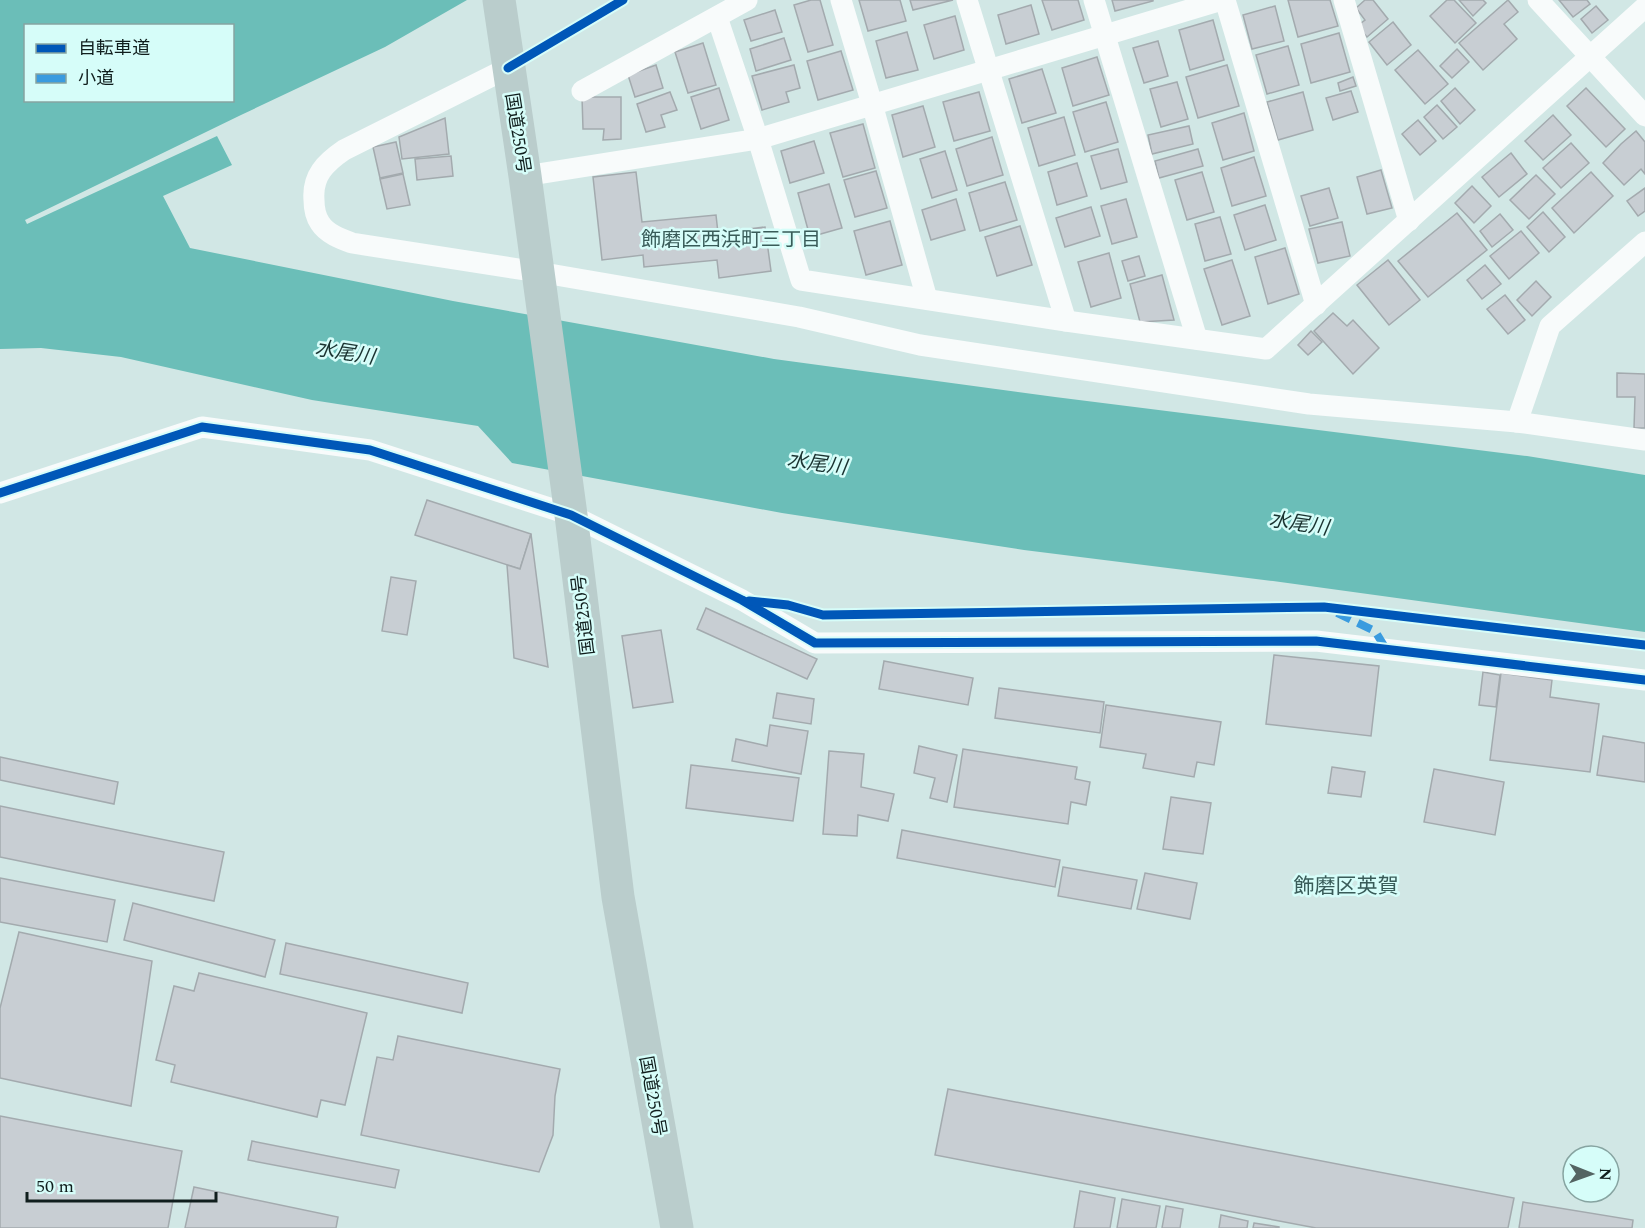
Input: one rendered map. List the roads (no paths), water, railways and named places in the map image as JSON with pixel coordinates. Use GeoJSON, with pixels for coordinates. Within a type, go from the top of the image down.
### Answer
{"type":"FeatureCollection","features":[{"type":"Feature","properties":{"kind":"highway","name":"国道250号"},"geometry":{"type":"LineString","coordinates":[[499,0],[571,515],[618,897],[677,1228]]}},
{"type":"Feature","properties":{"kind":"street"},"geometry":{"type":"LineString","coordinates":[[582,91],[747,0]]}},
{"type":"Feature","properties":{"kind":"street"},"geometry":{"type":"LineString","coordinates":[[841,0],[927,299]]}},
{"type":"Feature","properties":{"kind":"street"},"geometry":{"type":"LineString","coordinates":[[967,0],[1066,321]]}},
{"type":"Feature","properties":{"kind":"street"},"geometry":{"type":"LineString","coordinates":[[1094,0],[1197,339]]}},
{"type":"Feature","properties":{"kind":"street"},"geometry":{"type":"LineString","coordinates":[[525,176],[758,139],[1224,0],[1316,305]]}},
{"type":"Feature","properties":{"kind":"street"},"geometry":{"type":"LineString","coordinates":[[1344,0],[1409,221]]}},
{"type":"Feature","properties":{"kind":"street"},"geometry":{"type":"LineString","coordinates":[[1538,0],[1645,116]]}},
{"type":"Feature","properties":{"kind":"street"},"geometry":{"type":"LineString","coordinates":[[717,17],[758,139],[801,280],[1266,349],[1645,7]]}},
{"type":"Feature","properties":{"kind":"street"},"geometry":{"type":"LineString","coordinates":[[508,68],[330,159],[319,172],[313,189],[314,207],[320,224],[334,236],[352,243],[538,272],[798,317],[920,345],[1309,404],[1517,422],[1645,440]]}},
{"type":"Feature","properties":{"kind":"street"},"geometry":{"type":"LineString","coordinates":[[1517,422],[1550,326],[1645,242]]}},
{"type":"Feature","properties":{"kind":"street"},"geometry":{"type":"LineString","coordinates":[[0,493],[202,427],[370,450],[571,515],[742,600],[815,643],[1316,641],[1645,680]]}},
{"type":"Feature","properties":{"kind":"water","name":"水尾川"},"geometry":{"type":"Polygon","coordinates":[[[0,0],[467,0],[385,47],[25,220],[27,224],[217,136],[232,165],[163,196],[190,248],[453,301],[774,359],[1527,456],[1645,475],[1645,632],[1273,581],[1024,550],[782,513],[512,463],[478,426],[312,400],[121,357],[41,348],[0,349],[0,0]]]}},
{"type":"Feature","properties":{"kind":"district","name":"飾磨区西浜町三丁目"},"geometry":{"type":"Point","coordinates":[731,239]}},
{"type":"Feature","properties":{"kind":"district","name":"飾磨区英賀"},"geometry":{"type":"Point","coordinates":[1346,886]}}]}
